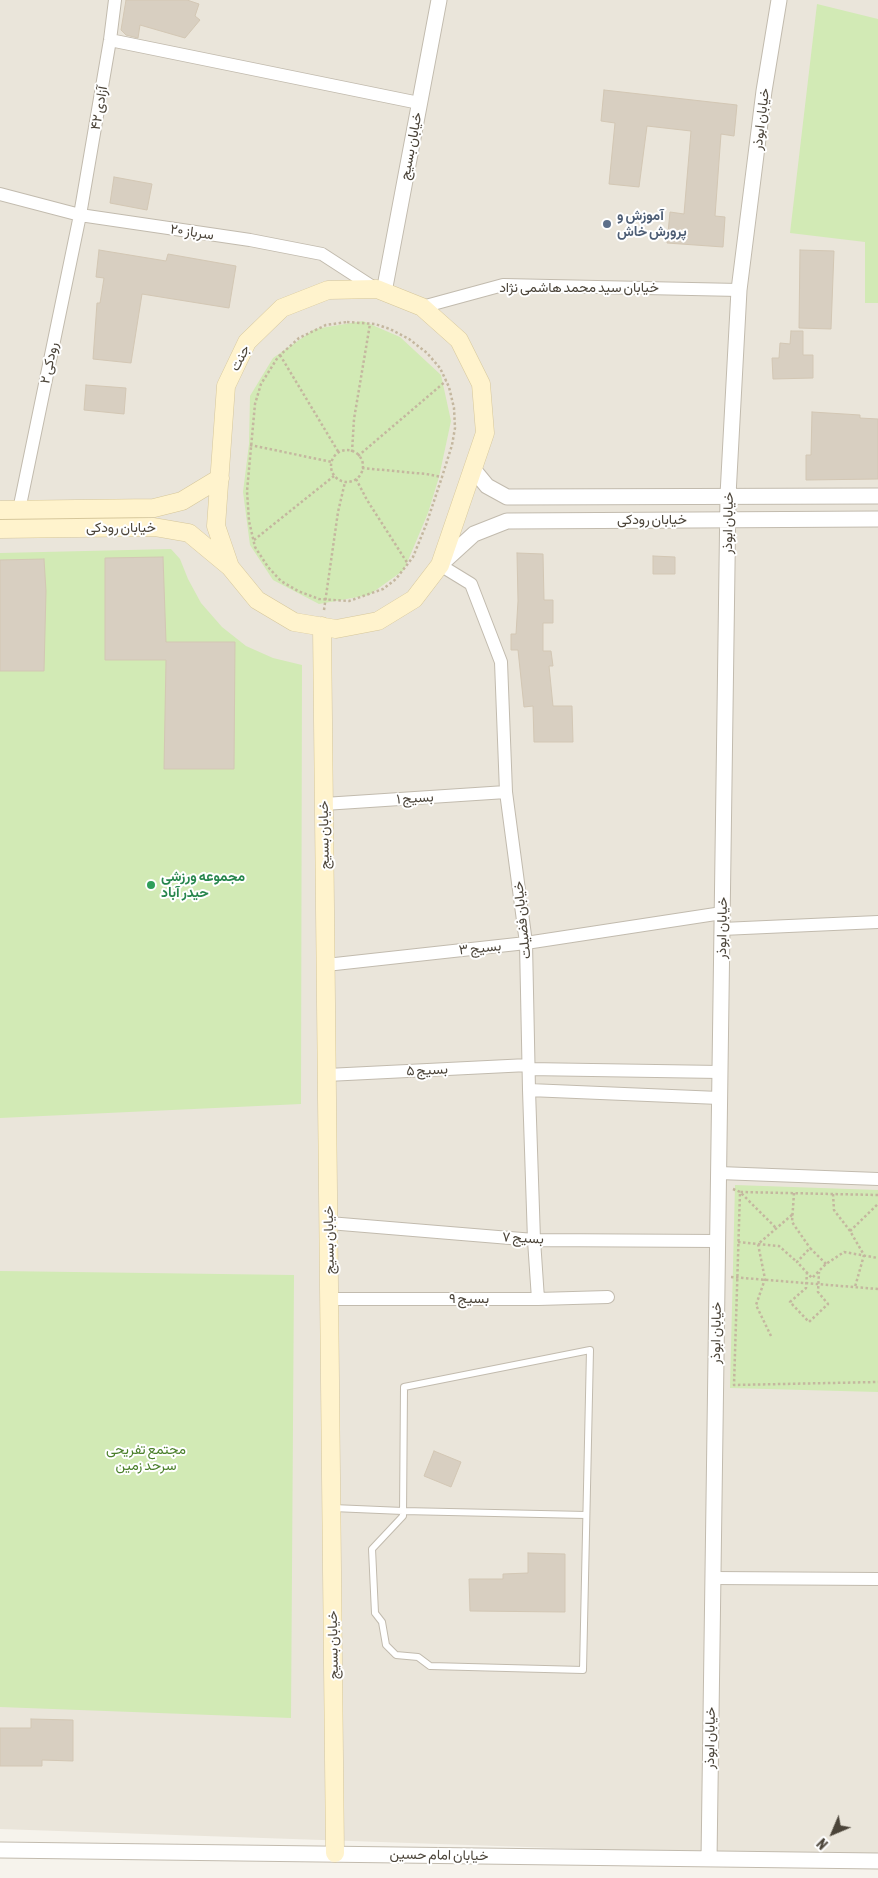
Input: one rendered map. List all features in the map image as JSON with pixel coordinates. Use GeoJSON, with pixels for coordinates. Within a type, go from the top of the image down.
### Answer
{"type":"FeatureCollection","features":[{"type":"Feature","properties":{"kind":"main road","name":"جنت"},"geometry":{"type":"LineString","coordinates":[[328,290],[380,291],[422,307],[459,340],[481,384],[485,433],[440,565],[414,599],[378,621],[336,629],[294,622],[257,600],[230,567],[216,526],[226,386],[247,342],[282,308],[328,290]]}},
{"type":"Feature","properties":{"kind":"main road","name":"خیابان رودکی"},"geometry":{"type":"LineString","coordinates":[[0,510],[154,508],[182,501],[220,478]]}},
{"type":"Feature","properties":{"kind":"main road","name":"خیابان رودکی"},"geometry":{"type":"LineString","coordinates":[[0,529],[154,527],[189,533],[230,567]]}},
{"type":"Feature","properties":{"kind":"main road","name":"خیابان بسیج"},"geometry":{"type":"LineString","coordinates":[[322,626],[336,1853]]}},
{"type":"Feature","properties":{"kind":"street","name":"آزادی ۴۲"},"geometry":{"type":"LineString","coordinates":[[80,215],[115,0]]}},
{"type":"Feature","properties":{"kind":"street","name":"خیابان بسیج"},"geometry":{"type":"LineString","coordinates":[[380,291],[420,104],[439,0]]}},
{"type":"Feature","properties":{"kind":"street","name":"خیابان ابوذر"},"geometry":{"type":"LineString","coordinates":[[709,1858],[728,496],[739,290],[764,90],[779,0]]}},
{"type":"Feature","properties":{"kind":"street"},"geometry":{"type":"LineString","coordinates":[[110,40],[420,104]]}},
{"type":"Feature","properties":{"kind":"street","name":"سرباز ۲۰"},"geometry":{"type":"LineString","coordinates":[[0,194],[80,215],[250,240],[322,254],[380,291]]}},
{"type":"Feature","properties":{"kind":"street","name":"رودکی ۲"},"geometry":{"type":"LineString","coordinates":[[19,510],[80,215]]}},
{"type":"Feature","properties":{"kind":"street","name":"خیابان سید محمد هاشمی نژاد"},"geometry":{"type":"LineString","coordinates":[[422,307],[502,285],[739,290]]}},
{"type":"Feature","properties":{"kind":"street","name":"خیابان رودکی"},"geometry":{"type":"LineString","coordinates":[[472,469],[487,486],[507,497],[878,496]]}},
{"type":"Feature","properties":{"kind":"street","name":"خیابان رودکی"},"geometry":{"type":"LineString","coordinates":[[440,565],[474,534],[507,521],[878,519]]}},
{"type":"Feature","properties":{"kind":"street","name":"خیابان فضیلت"},"geometry":{"type":"LineString","coordinates":[[440,565],[471,584],[501,662],[506,792],[526,943],[528,1067],[538,1300]]}},
{"type":"Feature","properties":{"kind":"street","name":"بسیج ۱"},"geometry":{"type":"LineString","coordinates":[[324,804],[506,792]]}},
{"type":"Feature","properties":{"kind":"street","name":"بسیج ۳"},"geometry":{"type":"LineString","coordinates":[[326,964],[526,943],[722,913]]}},
{"type":"Feature","properties":{"kind":"street"},"geometry":{"type":"LineString","coordinates":[[722,929],[878,922]]}},
{"type":"Feature","properties":{"kind":"street","name":"بسیج ۵"},"geometry":{"type":"LineString","coordinates":[[327,1075],[528,1067],[720,1072]]}},
{"type":"Feature","properties":{"kind":"street"},"geometry":{"type":"LineString","coordinates":[[529,1090],[719,1098]]}},
{"type":"Feature","properties":{"kind":"street"},"geometry":{"type":"LineString","coordinates":[[718,1178],[878,1179]]}},
{"type":"Feature","properties":{"kind":"street","name":"بسیج ۷"},"geometry":{"type":"LineString","coordinates":[[328,1223],[534,1240],[718,1241]]}},
{"type":"Feature","properties":{"kind":"street","name":"بسیج ۹"},"geometry":{"type":"LineString","coordinates":[[329,1299],[538,1300],[608,1297]]}},
{"type":"Feature","properties":{"kind":"street"},"geometry":{"type":"LineString","coordinates":[[712,1578],[878,1579]]}},
{"type":"Feature","properties":{"kind":"street","name":"خیابان امام حسین"},"geometry":{"type":"LineString","coordinates":[[0,1850],[878,1861]]}},
{"type":"Feature","properties":{"kind":"lane"},"geometry":{"type":"LineString","coordinates":[[590,1350],[584,1670],[430,1666],[418,1656],[396,1655],[386,1645],[382,1622],[375,1613],[372,1550],[403,1516],[403,1511],[404,1387],[590,1350]]}},
{"type":"Feature","properties":{"kind":"lane"},"geometry":{"type":"LineString","coordinates":[[332,1508],[586,1515]]}},
{"type":"Feature","properties":{"kind":"path"},"geometry":{"type":"LineString","coordinates":[[347,322],[370,324],[390,329],[408,339],[427,352],[440,368],[454,408],[455,428],[452,445],[426,525],[413,557],[396,579],[383,589],[349,601],[320,599],[298,591],[281,581],[268,567],[255,546],[249,521],[247,491],[250,445],[257,397],[261,384],[280,355],[299,338],[326,325],[347,322]]}},
{"type":"Feature","properties":{"kind":"path"},"geometry":{"type":"LineString","coordinates":[[352,452],[354,419],[370,324]]}},
{"type":"Feature","properties":{"kind":"path"},"geometry":{"type":"LineString","coordinates":[[280,355],[339,453]]}},
{"type":"Feature","properties":{"kind":"path"},"geometry":{"type":"LineString","coordinates":[[358,456],[446,381]]}},
{"type":"Feature","properties":{"kind":"path"},"geometry":{"type":"LineString","coordinates":[[250,445],[332,462]]}},
{"type":"Feature","properties":{"kind":"path"},"geometry":{"type":"LineString","coordinates":[[352,452],[358,456],[362,463],[361,473],[356,479],[345,482],[338,480],[332,472],[332,462],[339,453],[352,452]]}},
{"type":"Feature","properties":{"kind":"path"},"geometry":{"type":"LineString","coordinates":[[362,468],[442,477]]}},
{"type":"Feature","properties":{"kind":"path"},"geometry":{"type":"LineString","coordinates":[[254,540],[334,476]]}},
{"type":"Feature","properties":{"kind":"path"},"geometry":{"type":"LineString","coordinates":[[356,479],[367,500],[408,564]]}},
{"type":"Feature","properties":{"kind":"path"},"geometry":{"type":"LineString","coordinates":[[322,626],[338,512],[345,482]]}},
{"type":"Feature","properties":{"kind":"path"},"geometry":{"type":"LineString","coordinates":[[718,1178],[740,1192],[776,1228]]}},
{"type":"Feature","properties":{"kind":"path"},"geometry":{"type":"LineString","coordinates":[[740,1192],[878,1195]]}},
{"type":"Feature","properties":{"kind":"path"},"geometry":{"type":"LineString","coordinates":[[740,1192],[734,1385],[878,1382]]}},
{"type":"Feature","properties":{"kind":"path"},"geometry":{"type":"LineString","coordinates":[[794,1193],[792,1222],[810,1248],[826,1264]]}},
{"type":"Feature","properties":{"kind":"path"},"geometry":{"type":"LineString","coordinates":[[833,1194],[834,1210],[850,1231],[864,1255],[855,1286]]}},
{"type":"Feature","properties":{"kind":"path"},"geometry":{"type":"LineString","coordinates":[[850,1231],[878,1204]]}},
{"type":"Feature","properties":{"kind":"path"},"geometry":{"type":"LineString","coordinates":[[758,1244],[793,1214]]}},
{"type":"Feature","properties":{"kind":"path"},"geometry":{"type":"LineString","coordinates":[[738,1242],[779,1246],[812,1278],[826,1264],[844,1252],[878,1258]]}},
{"type":"Feature","properties":{"kind":"path"},"geometry":{"type":"LineString","coordinates":[[758,1244],[765,1279],[756,1305],[770,1336]]}},
{"type":"Feature","properties":{"kind":"path"},"geometry":{"type":"LineString","coordinates":[[797,1262],[810,1248]]}},
{"type":"Feature","properties":{"kind":"path"},"geometry":{"type":"LineString","coordinates":[[807,1272],[806,1288],[790,1302],[809,1322],[828,1304],[818,1292],[819,1270]]}},
{"type":"Feature","properties":{"kind":"path"},"geometry":{"type":"LineString","coordinates":[[717,1276],[878,1289]]}},
{"type":"Feature","properties":{"kind":"shaded area"},"geometry":{"type":"Polygon","coordinates":[[[0,0],[878,0],[878,1859],[0,1829],[0,0]]]}},
{"type":"Feature","properties":{"kind":"green space"},"geometry":{"type":"Polygon","coordinates":[[[817,4],[878,19],[878,303],[865,303],[865,242],[790,233],[817,4]]]}},
{"type":"Feature","properties":{"kind":"green space"},"geometry":{"type":"Polygon","coordinates":[[[363,321],[400,337],[441,375],[451,421],[439,477],[428,513],[404,570],[369,595],[319,604],[273,580],[250,545],[243,492],[249,444],[250,396],[273,358],[315,329],[363,321]]]}},
{"type":"Feature","properties":{"kind":"green space","name":"مجموعه ورزشی حیدر آباد"},"geometry":{"type":"Polygon","coordinates":[[[171,549],[180,559],[201,603],[222,627],[246,646],[273,658],[302,665],[301,1104],[0,1118],[0,553],[171,549]]]}},
{"type":"Feature","properties":{"kind":"green space"},"geometry":{"type":"Polygon","coordinates":[[[735,1185],[878,1190],[878,1392],[730,1388],[735,1185]]]}},
{"type":"Feature","properties":{"kind":"green space","name":"مجتمع تفریحی سرحد زمین"},"geometry":{"type":"Polygon","coordinates":[[[0,1271],[294,1275],[291,1718],[0,1707],[0,1271]]]}},
{"type":"Feature","properties":{"kind":"building"},"geometry":{"type":"Polygon","coordinates":[[[126,0],[187,0],[199,4],[195,16],[200,20],[185,38],[140,25],[138,38],[126,35],[121,30],[126,0]]]}},
{"type":"Feature","properties":{"kind":"building"},"geometry":{"type":"Polygon","coordinates":[[[604,90],[737,105],[734,136],[721,134],[715,216],[725,217],[723,247],[667,243],[670,212],[684,214],[691,131],[647,126],[639,187],[609,184],[615,123],[601,121],[604,90]]]}},
{"type":"Feature","properties":{"kind":"building"},"geometry":{"type":"Polygon","coordinates":[[[114,177],[152,184],[147,210],[110,203],[114,177]]]}},
{"type":"Feature","properties":{"kind":"building"},"geometry":{"type":"Polygon","coordinates":[[[99,250],[166,261],[168,254],[236,266],[229,308],[142,294],[131,363],[93,359],[97,303],[100,303],[104,278],[96,277],[99,250]]]}},
{"type":"Feature","properties":{"kind":"building"},"geometry":{"type":"Polygon","coordinates":[[[800,250],[834,251],[831,329],[799,328],[800,250]]]}},
{"type":"Feature","properties":{"kind":"building"},"geometry":{"type":"Polygon","coordinates":[[[791,331],[803,331],[803,355],[813,355],[813,378],[773,379],[772,358],[779,358],[780,343],[790,344],[791,331]]]}},
{"type":"Feature","properties":{"kind":"building"},"geometry":{"type":"Polygon","coordinates":[[[86,385],[126,388],[124,414],[84,410],[86,385]]]}},
{"type":"Feature","properties":{"kind":"building"},"geometry":{"type":"Polygon","coordinates":[[[812,412],[860,415],[860,418],[878,419],[878,479],[806,480],[806,455],[811,455],[812,412]]]}},
{"type":"Feature","properties":{"kind":"building"},"geometry":{"type":"Polygon","coordinates":[[[517,553],[543,554],[544,600],[553,600],[553,623],[543,623],[543,651],[551,651],[553,666],[549,666],[553,706],[572,706],[573,742],[534,742],[533,706],[524,707],[518,650],[511,650],[511,634],[516,634],[518,601],[517,553]]]}},
{"type":"Feature","properties":{"kind":"building"},"geometry":{"type":"Polygon","coordinates":[[[653,556],[675,557],[675,574],[653,574],[653,556]]]}},
{"type":"Feature","properties":{"kind":"building"},"geometry":{"type":"Polygon","coordinates":[[[163,557],[166,642],[235,642],[234,769],[164,769],[166,660],[105,660],[105,558],[163,557]]]}},
{"type":"Feature","properties":{"kind":"building"},"geometry":{"type":"Polygon","coordinates":[[[44,559],[46,591],[44,671],[0,671],[0,560],[44,559]]]}},
{"type":"Feature","properties":{"kind":"building"},"geometry":{"type":"Polygon","coordinates":[[[434,1451],[461,1462],[451,1487],[424,1476],[434,1451]]]}},
{"type":"Feature","properties":{"kind":"building"},"geometry":{"type":"Polygon","coordinates":[[[528,1553],[565,1554],[565,1612],[470,1611],[469,1579],[503,1579],[503,1574],[528,1573],[528,1553]]]}},
{"type":"Feature","properties":{"kind":"building"},"geometry":{"type":"Polygon","coordinates":[[[31,1719],[73,1720],[73,1761],[42,1760],[42,1766],[0,1766],[0,1728],[31,1728],[31,1719]]]}},
{"type":"Feature","properties":{"kind":"place","name":"آموزش و پرورش خاش"},"geometry":{"type":"Point","coordinates":[607,224]}},
{"type":"Feature","properties":{"kind":"place","name":"مجموعه ورزشی حیدر آباد"},"geometry":{"type":"Point","coordinates":[151,885]}}]}
